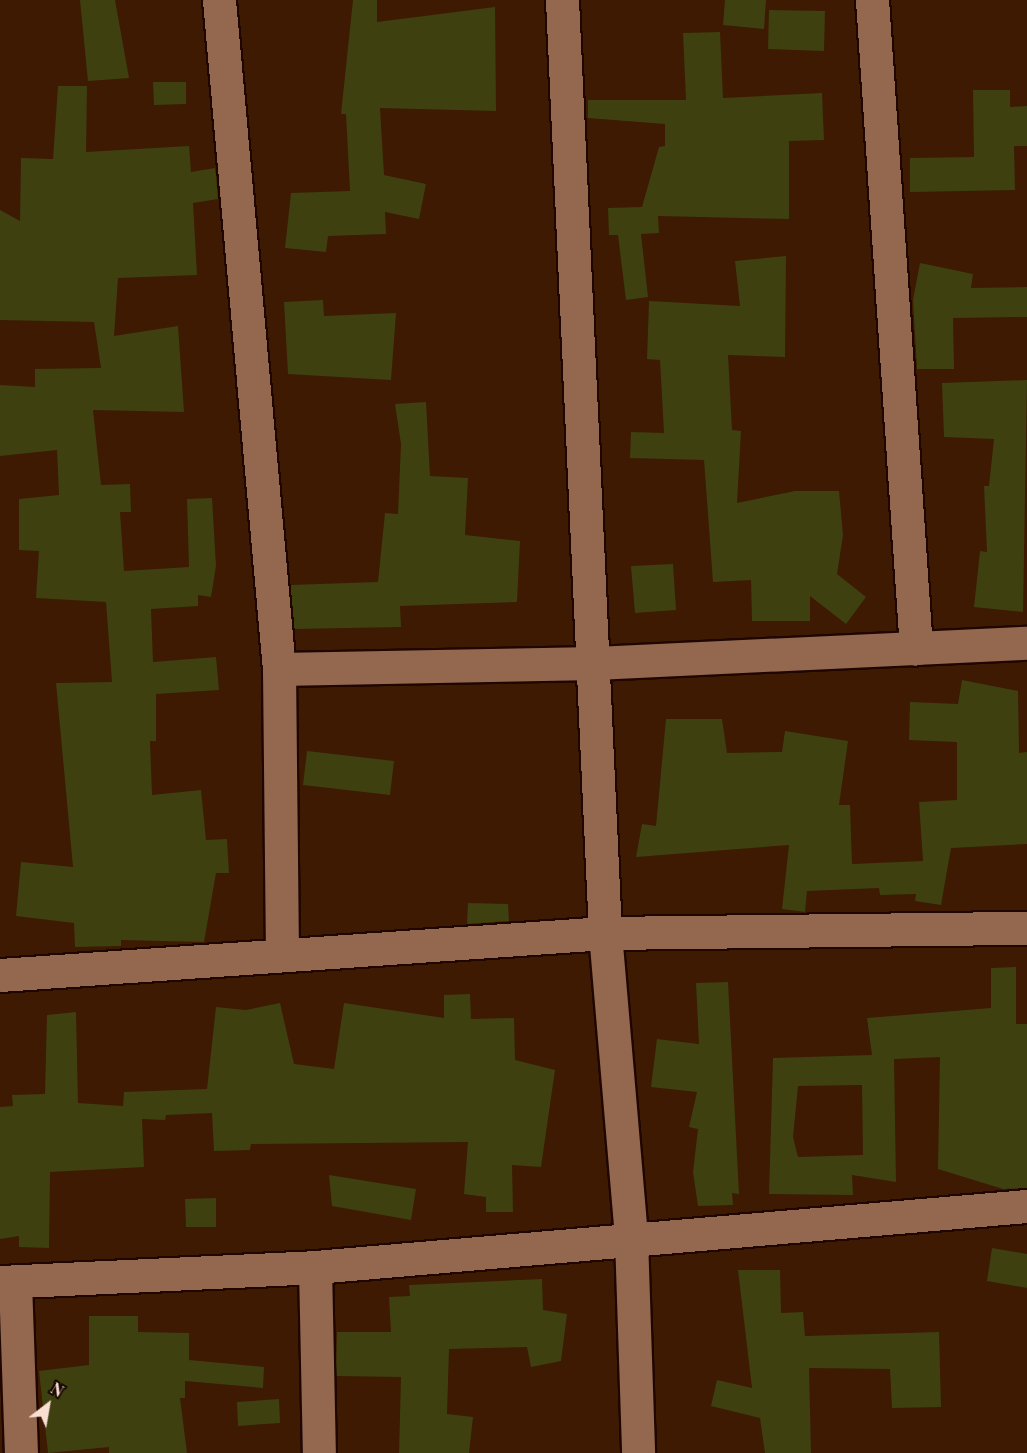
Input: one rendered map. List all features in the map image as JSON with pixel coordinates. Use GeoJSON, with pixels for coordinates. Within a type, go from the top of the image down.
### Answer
{"type":"FeatureCollection","features":[{"type":"Feature","properties":{"kind":"street"},"geometry":{"type":"LineString","coordinates":[[219,0],[279,669],[282,954]]}},
{"type":"Feature","properties":{"kind":"street"},"geometry":{"type":"LineString","coordinates":[[562,0],[595,663],[605,933],[631,1238],[638,1453]]}},
{"type":"Feature","properties":{"kind":"street"},"geometry":{"type":"LineString","coordinates":[[872,0],[916,649]]}},
{"type":"Feature","properties":{"kind":"street"},"geometry":{"type":"LineString","coordinates":[[279,669],[595,663],[1027,643]]}},
{"type":"Feature","properties":{"kind":"street"},"geometry":{"type":"LineString","coordinates":[[0,975],[605,933],[1027,928]]}},
{"type":"Feature","properties":{"kind":"street"},"geometry":{"type":"LineString","coordinates":[[21,1453],[7,1282],[315,1266],[1027,1206]]}},
{"type":"Feature","properties":{"kind":"street"},"geometry":{"type":"LineString","coordinates":[[315,1266],[319,1453]]}},
{"type":"Feature","properties":{"kind":"building"},"geometry":{"type":"Polygon","coordinates":[[[80,0],[115,0],[129,78],[88,81],[80,0]]]}},
{"type":"Feature","properties":{"kind":"building"},"geometry":{"type":"Polygon","coordinates":[[[353,0],[377,0],[377,22],[495,7],[496,111],[380,108],[384,175],[426,184],[419,219],[385,212],[386,234],[328,236],[326,252],[285,248],[291,193],[350,191],[346,114],[341,114],[353,0]]]}},
{"type":"Feature","properties":{"kind":"building"},"geometry":{"type":"Polygon","coordinates":[[[725,0],[766,0],[764,29],[723,25],[725,0]]]}},
{"type":"Feature","properties":{"kind":"building"},"geometry":{"type":"Polygon","coordinates":[[[769,10],[825,11],[824,51],[768,49],[769,10]]]}},
{"type":"Feature","properties":{"kind":"building"},"geometry":{"type":"Polygon","coordinates":[[[720,32],[723,98],[822,93],[824,140],[789,141],[789,219],[658,216],[659,233],[641,234],[648,297],[626,300],[618,235],[609,235],[608,208],[642,207],[659,147],[665,146],[665,124],[588,118],[588,100],[686,100],[683,33],[720,32]]]}},
{"type":"Feature","properties":{"kind":"building"},"geometry":{"type":"Polygon","coordinates":[[[153,82],[186,82],[186,104],[154,105],[153,82]]]}},
{"type":"Feature","properties":{"kind":"building"},"geometry":{"type":"Polygon","coordinates":[[[58,86],[87,86],[86,152],[189,146],[191,172],[215,168],[218,199],[193,203],[197,275],[118,278],[114,336],[178,326],[184,412],[93,410],[101,485],[130,484],[131,512],[120,512],[124,571],[189,567],[187,499],[212,498],[216,566],[211,597],[198,595],[198,606],[151,609],[153,662],[216,657],[219,690],[156,694],[156,741],[150,741],[152,795],[201,790],[206,840],[227,839],[229,873],[216,873],[204,942],[121,940],[121,946],[75,947],[74,923],[16,916],[21,862],[73,867],[56,683],[112,682],[106,602],[36,598],[39,551],[19,550],[19,499],[59,495],[57,450],[0,456],[0,385],[35,387],[35,369],[101,368],[94,322],[0,320],[0,210],[20,221],[21,158],[53,159],[58,86]]]}},
{"type":"Feature","properties":{"kind":"building"},"geometry":{"type":"Polygon","coordinates":[[[973,90],[1010,90],[1010,107],[1027,106],[1027,146],[1014,146],[1015,190],[910,192],[910,158],[974,157],[973,90]]]}},
{"type":"Feature","properties":{"kind":"building"},"geometry":{"type":"Polygon","coordinates":[[[786,256],[785,357],[728,355],[732,430],[741,431],[737,503],[795,491],[839,491],[843,535],[837,574],[866,597],[846,624],[810,596],[810,621],[752,621],[751,580],[713,582],[704,460],[630,458],[631,432],[664,433],[660,360],[647,359],[649,301],[740,306],[735,261],[786,256]]]}},
{"type":"Feature","properties":{"kind":"building"},"geometry":{"type":"Polygon","coordinates":[[[920,263],[973,274],[971,288],[1027,287],[1027,317],[953,318],[954,369],[917,369],[913,300],[920,263]]]}},
{"type":"Feature","properties":{"kind":"building"},"geometry":{"type":"Polygon","coordinates":[[[323,300],[324,316],[396,313],[391,380],[288,374],[284,302],[323,300]]]}},
{"type":"Feature","properties":{"kind":"building"},"geometry":{"type":"Polygon","coordinates":[[[1027,380],[1023,612],[974,607],[980,551],[987,552],[984,486],[989,486],[994,439],[944,437],[942,383],[1027,380]]]}},
{"type":"Feature","properties":{"kind":"building"},"geometry":{"type":"Polygon","coordinates":[[[426,402],[430,476],[468,478],[465,535],[520,541],[517,602],[400,606],[401,627],[294,629],[290,585],[378,582],[385,513],[398,514],[401,444],[395,404],[426,402]]]}},
{"type":"Feature","properties":{"kind":"building"},"geometry":{"type":"Polygon","coordinates":[[[673,564],[676,610],[635,613],[631,566],[673,564]]]}},
{"type":"Feature","properties":{"kind":"building"},"geometry":{"type":"Polygon","coordinates":[[[962,680],[1018,691],[1019,753],[1027,752],[1027,844],[951,848],[941,905],[915,901],[916,894],[880,895],[879,888],[807,891],[805,912],[782,909],[789,845],[636,857],[642,824],[656,826],[666,719],[722,719],[727,753],[782,752],[785,731],[848,741],[839,805],[850,805],[852,864],[923,861],[919,802],[957,800],[957,742],[909,740],[910,702],[958,704],[962,680]]]}},
{"type":"Feature","properties":{"kind":"building"},"geometry":{"type":"Polygon","coordinates":[[[307,751],[394,761],[390,795],[303,785],[307,751]]]}},
{"type":"Feature","properties":{"kind":"building"},"geometry":{"type":"Polygon","coordinates":[[[468,903],[508,904],[509,921],[467,924],[468,903]]]}},
{"type":"Feature","properties":{"kind":"building"},"geometry":{"type":"Polygon","coordinates":[[[1016,967],[1016,1024],[1027,1024],[1027,1188],[1003,1189],[938,1169],[940,1057],[894,1059],[896,1182],[852,1175],[853,1195],[769,1194],[773,1058],[872,1055],[867,1018],[991,1008],[991,968],[1016,967]],[[862,1085],[798,1086],[793,1137],[798,1157],[863,1155],[862,1085]]]}},
{"type":"Feature","properties":{"kind":"building"},"geometry":{"type":"Polygon","coordinates":[[[728,982],[739,1194],[732,1193],[733,1205],[698,1206],[693,1172],[698,1129],[689,1127],[697,1092],[651,1087],[657,1039],[699,1044],[696,983],[728,982]]]}},
{"type":"Feature","properties":{"kind":"building"},"geometry":{"type":"Polygon","coordinates":[[[470,994],[471,1019],[514,1018],[515,1060],[555,1070],[541,1167],[512,1165],[513,1212],[486,1212],[486,1197],[464,1194],[468,1142],[251,1144],[250,1150],[214,1151],[212,1113],[166,1115],[165,1120],[142,1119],[144,1167],[50,1172],[49,1248],[19,1247],[19,1236],[0,1239],[0,1107],[13,1106],[12,1095],[45,1094],[47,1015],[76,1012],[78,1103],[123,1106],[124,1092],[207,1089],[216,1007],[246,1010],[280,1003],[294,1064],[334,1069],[344,1003],[444,1018],[444,995],[470,994]]]}},
{"type":"Feature","properties":{"kind":"building"},"geometry":{"type":"Polygon","coordinates":[[[329,1175],[416,1189],[411,1220],[332,1206],[329,1175]]]}},
{"type":"Feature","properties":{"kind":"building"},"geometry":{"type":"Polygon","coordinates":[[[216,1198],[216,1227],[186,1227],[185,1199],[216,1198]]]}},
{"type":"Feature","properties":{"kind":"building"},"geometry":{"type":"Polygon","coordinates":[[[992,1248],[1027,1254],[1027,1288],[987,1281],[992,1248]]]}},
{"type":"Feature","properties":{"kind":"building"},"geometry":{"type":"Polygon","coordinates":[[[738,1270],[780,1270],[781,1313],[803,1312],[805,1336],[939,1332],[941,1407],[892,1408],[890,1369],[809,1368],[811,1453],[765,1453],[760,1418],[711,1406],[717,1380],[752,1388],[738,1270]]]}},
{"type":"Feature","properties":{"kind":"building"},"geometry":{"type":"Polygon","coordinates":[[[542,1279],[543,1310],[567,1314],[561,1361],[531,1367],[527,1347],[449,1349],[447,1414],[473,1417],[469,1453],[399,1453],[401,1377],[336,1376],[337,1332],[391,1332],[389,1297],[410,1296],[409,1285],[542,1279]]]}},
{"type":"Feature","properties":{"kind":"building"},"geometry":{"type":"Polygon","coordinates":[[[89,1316],[138,1316],[138,1332],[189,1333],[189,1360],[264,1367],[263,1388],[185,1381],[185,1398],[180,1398],[187,1453],[109,1453],[109,1447],[48,1453],[39,1371],[89,1365],[89,1316]]]}},
{"type":"Feature","properties":{"kind":"building"},"geometry":{"type":"Polygon","coordinates":[[[279,1399],[280,1423],[238,1426],[237,1402],[279,1399]]]}}]}
